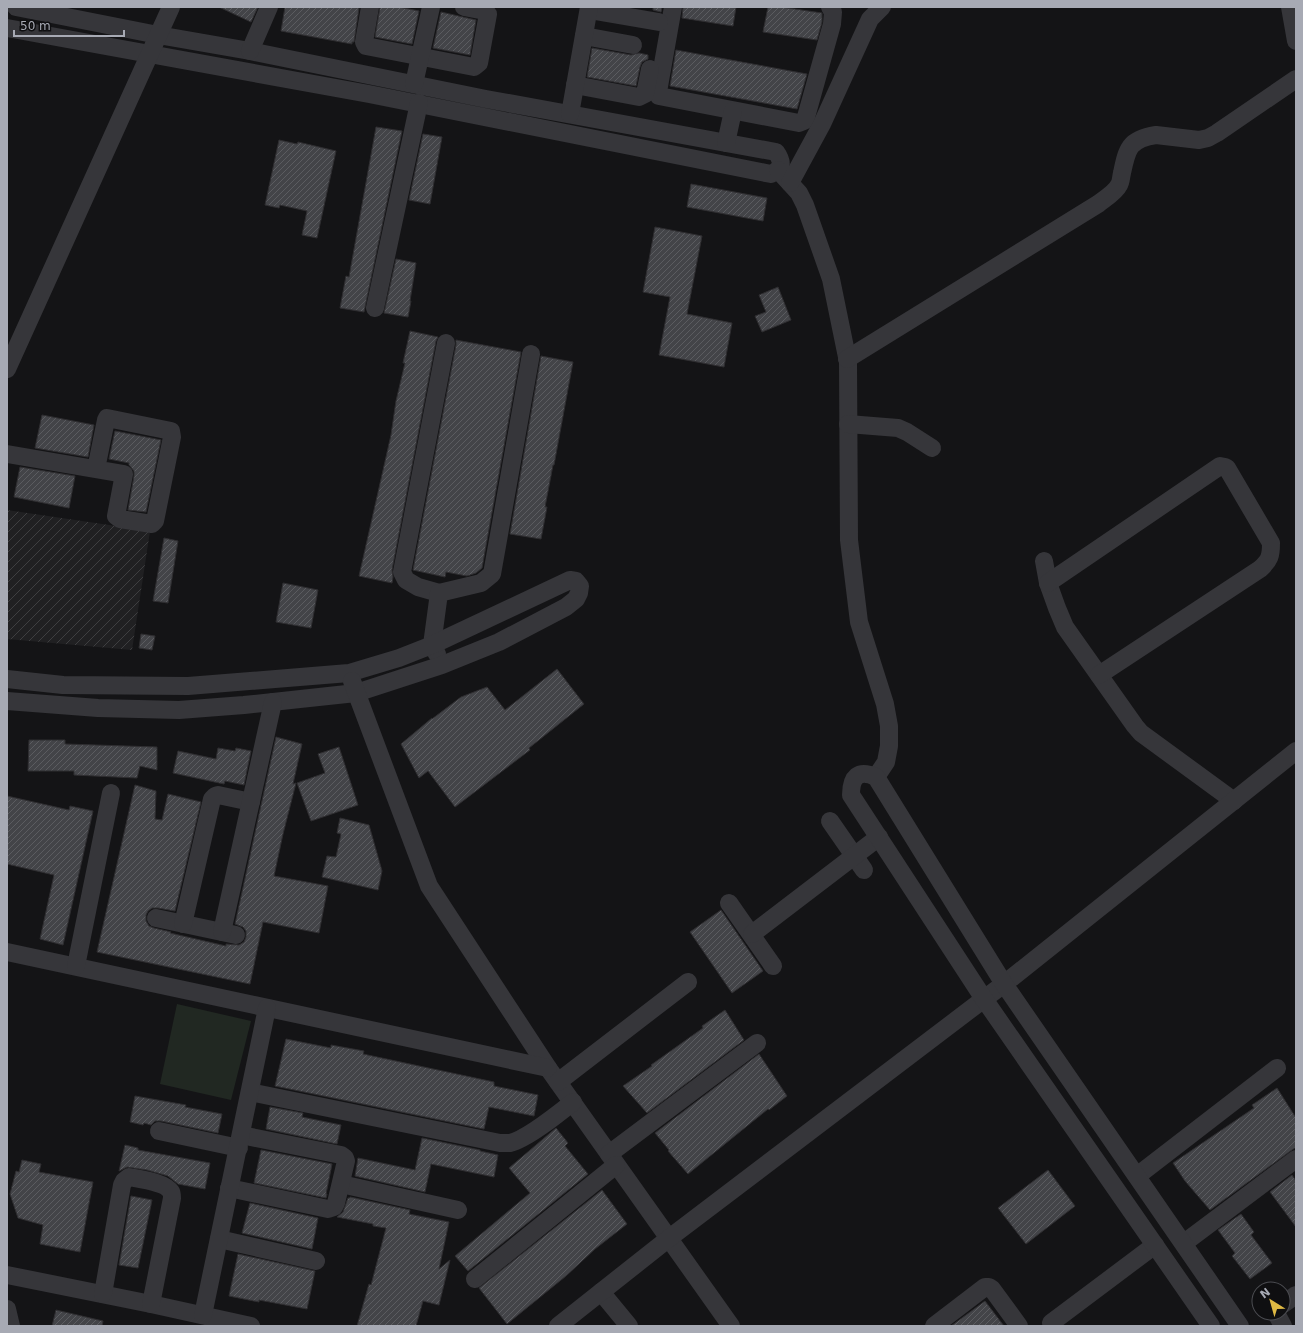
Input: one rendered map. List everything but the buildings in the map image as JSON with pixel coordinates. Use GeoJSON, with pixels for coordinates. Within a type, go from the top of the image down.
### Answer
{"type":"FeatureCollection","features":[{"type":"Feature","properties":{"kind":"street"},"geometry":{"type":"LineString","coordinates":[[16,7],[158,36],[250,51],[570,114],[776,152],[781,158],[784,176],[799,193],[805,205],[831,279],[847,359],[849,540],[862,635],[885,704],[889,726],[889,746],[886,762],[876,777]]}},
{"type":"Feature","properties":{"kind":"street"},"geometry":{"type":"LineString","coordinates":[[7,369],[171,7]]}},
{"type":"Feature","properties":{"kind":"street"},"geometry":{"type":"LineString","coordinates":[[250,51],[269,7]]}},
{"type":"Feature","properties":{"kind":"street"},"geometry":{"type":"LineString","coordinates":[[358,31],[364,7]]}},
{"type":"Feature","properties":{"kind":"street"},"geometry":{"type":"LineString","coordinates":[[370,7],[364,42],[365,44],[420,57],[474,67],[479,63],[488,14],[486,11],[464,7]]}},
{"type":"Feature","properties":{"kind":"street"},"geometry":{"type":"LineString","coordinates":[[414,84],[430,7]]}},
{"type":"Feature","properties":{"kind":"street"},"geometry":{"type":"LineString","coordinates":[[673,7],[658,94],[662,98],[799,123],[804,121],[806,118],[832,24],[833,12],[830,7]]}},
{"type":"Feature","properties":{"kind":"street"},"geometry":{"type":"LineString","coordinates":[[784,176],[822,124],[870,19],[882,7]]}},
{"type":"Feature","properties":{"kind":"street"},"geometry":{"type":"LineString","coordinates":[[1290,7],[1296,41]]}},
{"type":"Feature","properties":{"kind":"street"},"geometry":{"type":"LineString","coordinates":[[570,114],[575,85],[589,8],[660,15],[645,94],[639,96],[575,85]]}},
{"type":"Feature","properties":{"kind":"street"},"geometry":{"type":"LineString","coordinates":[[7,28],[419,103],[784,176]]}},
{"type":"Feature","properties":{"kind":"street"},"geometry":{"type":"LineString","coordinates":[[584,36],[633,45]]}},
{"type":"Feature","properties":{"kind":"street"},"geometry":{"type":"LineString","coordinates":[[847,359],[1098,204],[1119,185],[1126,152],[1129,147],[1136,142],[1156,135],[1199,140],[1208,138],[1296,79]]}},
{"type":"Feature","properties":{"kind":"street"},"geometry":{"type":"LineString","coordinates":[[621,123],[626,94]]}},
{"type":"Feature","properties":{"kind":"street"},"geometry":{"type":"LineString","coordinates":[[375,308],[419,103]]}},
{"type":"Feature","properties":{"kind":"street"},"geometry":{"type":"LineString","coordinates":[[726,143],[733,111]]}},
{"type":"Feature","properties":{"kind":"street"},"geometry":{"type":"LineString","coordinates":[[446,343],[402,572],[406,580],[418,587],[439,593],[481,583],[492,574],[531,354]]}},
{"type":"Feature","properties":{"kind":"street"},"geometry":{"type":"LineString","coordinates":[[7,454],[124,474],[116,514],[117,518],[152,524],[155,521],[172,433],[168,430],[107,418],[96,469]]}},
{"type":"Feature","properties":{"kind":"street"},"geometry":{"type":"LineString","coordinates":[[848,424],[898,428],[932,448]]}},
{"type":"Feature","properties":{"kind":"street"},"geometry":{"type":"LineString","coordinates":[[1048,583],[1220,466],[1227,468],[1271,543],[1271,553],[1268,562],[1260,569],[1099,675]]}},
{"type":"Feature","properties":{"kind":"street"},"geometry":{"type":"LineString","coordinates":[[1044,561],[1048,583],[1066,627],[1135,726],[1141,733],[1234,801]]}},
{"type":"Feature","properties":{"kind":"street"},"geometry":{"type":"LineString","coordinates":[[7,679],[63,685],[179,686],[349,673],[399,658],[432,645],[570,580],[576,580],[580,586],[576,599],[566,607],[499,642],[442,665],[356,693],[179,710],[98,708],[7,701]]}},
{"type":"Feature","properties":{"kind":"street"},"geometry":{"type":"LineString","coordinates":[[439,593],[432,645],[442,665]]}},
{"type":"Feature","properties":{"kind":"street"},"geometry":{"type":"LineString","coordinates":[[349,673],[429,886],[553,1075],[731,1326]]}},
{"type":"Feature","properties":{"kind":"street"},"geometry":{"type":"LineString","coordinates":[[179,686],[179,710]]}},
{"type":"Feature","properties":{"kind":"street"},"geometry":{"type":"LineString","coordinates":[[156,918],[229,934],[251,802],[273,702]]}},
{"type":"Feature","properties":{"kind":"street"},"geometry":{"type":"LineString","coordinates":[[558,1326],[668,1239],[1004,984],[1296,751]]}},
{"type":"Feature","properties":{"kind":"street"},"geometry":{"type":"LineString","coordinates":[[1211,1326],[984,999],[851,795],[852,781],[862,773],[867,773],[876,777],[1004,984],[1138,1176],[1240,1326]]}},
{"type":"Feature","properties":{"kind":"street"},"geometry":{"type":"LineString","coordinates":[[76,966],[112,794]]}},
{"type":"Feature","properties":{"kind":"street"},"geometry":{"type":"LineString","coordinates":[[183,924],[212,799],[218,795],[251,802]]}},
{"type":"Feature","properties":{"kind":"street"},"geometry":{"type":"LineString","coordinates":[[830,821],[859,863]]}},
{"type":"Feature","properties":{"kind":"street"},"geometry":{"type":"LineString","coordinates":[[752,934],[859,863],[879,837]]}},
{"type":"Feature","properties":{"kind":"street"},"geometry":{"type":"LineString","coordinates":[[729,903],[773,966]]}},
{"type":"Feature","properties":{"kind":"street"},"geometry":{"type":"LineString","coordinates":[[7,952],[268,1008],[553,1075],[688,982]]}},
{"type":"Feature","properties":{"kind":"street"},"geometry":{"type":"LineString","coordinates":[[203,1315],[268,1008]]}},
{"type":"Feature","properties":{"kind":"street"},"geometry":{"type":"LineString","coordinates":[[475,1279],[613,1159],[757,1043]]}},
{"type":"Feature","properties":{"kind":"street"},"geometry":{"type":"LineString","coordinates":[[1138,1176],[1277,1068]]}},
{"type":"Feature","properties":{"kind":"street"},"geometry":{"type":"LineString","coordinates":[[250,1092],[500,1143],[510,1143],[523,1138],[573,1102]]}},
{"type":"Feature","properties":{"kind":"street"},"geometry":{"type":"LineString","coordinates":[[159,1131],[343,1156],[346,1161],[336,1203],[334,1207],[328,1209],[230,1188]]}},
{"type":"Feature","properties":{"kind":"street"},"geometry":{"type":"LineString","coordinates":[[1184,1243],[1294,1165]]}},
{"type":"Feature","properties":{"kind":"street"},"geometry":{"type":"LineString","coordinates":[[103,1294],[122,1185],[129,1177],[149,1181],[167,1188],[171,1192],[172,1198],[151,1304]]}},
{"type":"Feature","properties":{"kind":"street"},"geometry":{"type":"LineString","coordinates":[[341,1184],[458,1210]]}},
{"type":"Feature","properties":{"kind":"street"},"geometry":{"type":"LineString","coordinates":[[219,1239],[316,1261]]}},
{"type":"Feature","properties":{"kind":"street"},"geometry":{"type":"LineString","coordinates":[[1050,1325],[1155,1245]]}},
{"type":"Feature","properties":{"kind":"street"},"geometry":{"type":"LineString","coordinates":[[7,1274],[251,1326]]}},
{"type":"Feature","properties":{"kind":"street"},"geometry":{"type":"LineString","coordinates":[[934,1326],[986,1287],[989,1287],[1019,1326]]}},
{"type":"Feature","properties":{"kind":"street"},"geometry":{"type":"LineString","coordinates":[[601,1292],[629,1326]]}},
{"type":"Feature","properties":{"kind":"street"},"geometry":{"type":"LineString","coordinates":[[7,1309],[11,1326]]}},
{"type":"Feature","properties":{"kind":"shaded area"},"geometry":{"type":"Polygon","coordinates":[[[7,510],[150,531],[132,650],[7,639],[7,510]]]}},
{"type":"Feature","properties":{"kind":"shaded area"},"geometry":{"type":"Polygon","coordinates":[[[177,1004],[251,1021],[231,1100],[160,1084],[177,1004]]]}}]}
